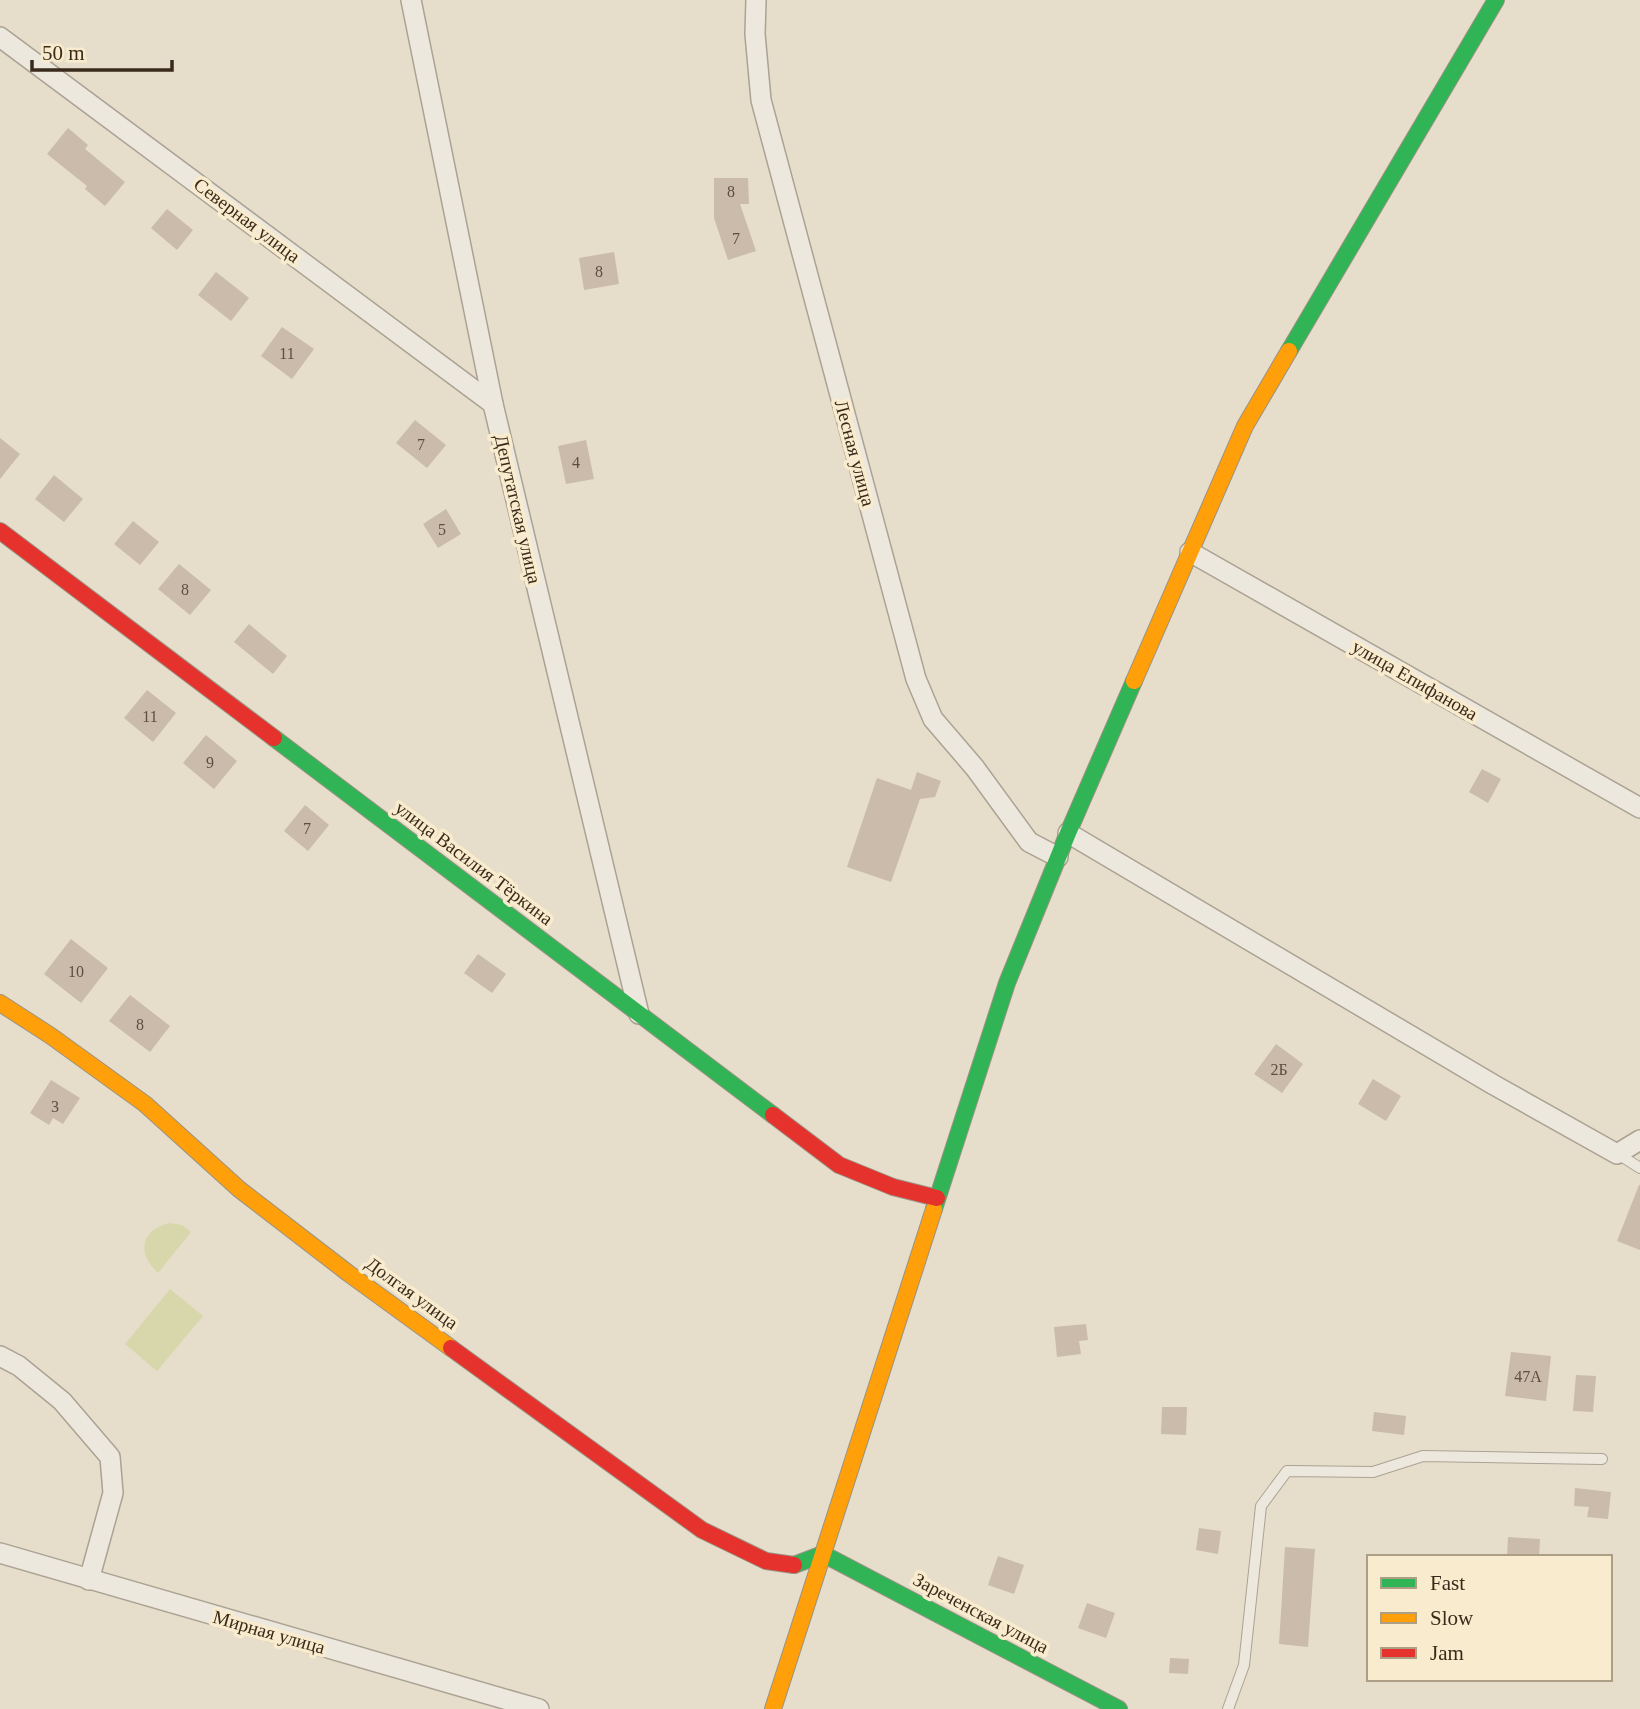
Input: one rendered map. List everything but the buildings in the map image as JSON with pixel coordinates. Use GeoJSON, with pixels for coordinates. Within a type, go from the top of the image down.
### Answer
{"type":"FeatureCollection","features":[{"type":"Feature","properties":{"kind":"street","name":"Депутатская улица"},"geometry":{"type":"LineString","coordinates":[[411,0],[493,404],[639,1014]]}},
{"type":"Feature","properties":{"kind":"street","name":"Лесная улица"},"geometry":{"type":"LineString","coordinates":[[756,0],[755,34],[761,100],[916,678],[933,719],[975,768],[1029,842],[1058,857]]}},
{"type":"Feature","properties":{"kind":"street"},"geometry":{"type":"LineString","coordinates":[[773,1709],[1007,983],[1068,833],[1245,426],[1496,0]]}},
{"type":"Feature","properties":{"kind":"street","name":"Северная улица"},"geometry":{"type":"LineString","coordinates":[[0,37],[493,404]]}},
{"type":"Feature","properties":{"kind":"street","name":"улица Василия Тёркина"},"geometry":{"type":"LineString","coordinates":[[0,531],[839,1166],[893,1187],[937,1198]]}},
{"type":"Feature","properties":{"kind":"street","name":"улица Епифанова"},"geometry":{"type":"LineString","coordinates":[[1190,552],[1640,808]]}},
{"type":"Feature","properties":{"kind":"street"},"geometry":{"type":"LineString","coordinates":[[1068,833],[1493,1085],[1617,1154],[1640,1140]]}},
{"type":"Feature","properties":{"kind":"street","name":"Долгая улица"},"geometry":{"type":"LineString","coordinates":[[0,1003],[145,1104],[239,1189],[326,1256],[702,1530],[766,1561],[792,1566],[823,1554]]}},
{"type":"Feature","properties":{"kind":"street"},"geometry":{"type":"LineString","coordinates":[[0,1356],[19,1366],[62,1401],[110,1457],[113,1493],[89,1580]]}},
{"type":"Feature","properties":{"kind":"street","name":"Мирная улица"},"geometry":{"type":"LineString","coordinates":[[0,1553],[539,1709]]}},
{"type":"Feature","properties":{"kind":"street","name":"Зареченская улица"},"geometry":{"type":"LineString","coordinates":[[823,1554],[1119,1709]]}},
{"type":"Feature","properties":{"kind":"lane"},"geometry":{"type":"LineString","coordinates":[[1617,1154],[1640,1168]]}},
{"type":"Feature","properties":{"kind":"lane"},"geometry":{"type":"LineString","coordinates":[[1228,1709],[1244,1665],[1261,1506],[1287,1471],[1373,1472],[1423,1456],[1602,1459]]}},
{"type":"Feature","properties":{"kind":"green space"},"geometry":{"type":"Polygon","coordinates":[[[170,1223],[182,1225],[191,1232],[158,1273],[147,1258],[145,1243],[153,1231],[170,1223]]]}},
{"type":"Feature","properties":{"kind":"green space"},"geometry":{"type":"Polygon","coordinates":[[[170,1289],[203,1316],[157,1371],[125,1344],[170,1289]]]}},
{"type":"Feature","properties":{"kind":"traffic: fast"},"geometry":{"type":"LineString","coordinates":[[1289,351],[1496,0]]}},
{"type":"Feature","properties":{"kind":"traffic: fast"},"geometry":{"type":"LineString","coordinates":[[934,1209],[1007,983],[1134,681]]}},
{"type":"Feature","properties":{"kind":"traffic: fast"},"geometry":{"type":"LineString","coordinates":[[274,738],[773,1115]]}},
{"type":"Feature","properties":{"kind":"traffic: fast"},"geometry":{"type":"LineString","coordinates":[[794,1565],[823,1554],[1119,1709]]}},
{"type":"Feature","properties":{"kind":"traffic: slow"},"geometry":{"type":"LineString","coordinates":[[1134,681],[1245,426],[1289,351]]}},
{"type":"Feature","properties":{"kind":"traffic: slow"},"geometry":{"type":"LineString","coordinates":[[0,1003],[145,1104],[239,1189],[451,1348]]}},
{"type":"Feature","properties":{"kind":"traffic: slow"},"geometry":{"type":"LineString","coordinates":[[773,1709],[934,1209]]}},
{"type":"Feature","properties":{"kind":"traffic: jam"},"geometry":{"type":"LineString","coordinates":[[0,531],[274,738]]}},
{"type":"Feature","properties":{"kind":"traffic: jam"},"geometry":{"type":"LineString","coordinates":[[773,1115],[839,1165],[893,1187],[937,1198]]}},
{"type":"Feature","properties":{"kind":"traffic: jam"},"geometry":{"type":"LineString","coordinates":[[451,1348],[702,1530],[766,1561],[794,1565]]}}]}
